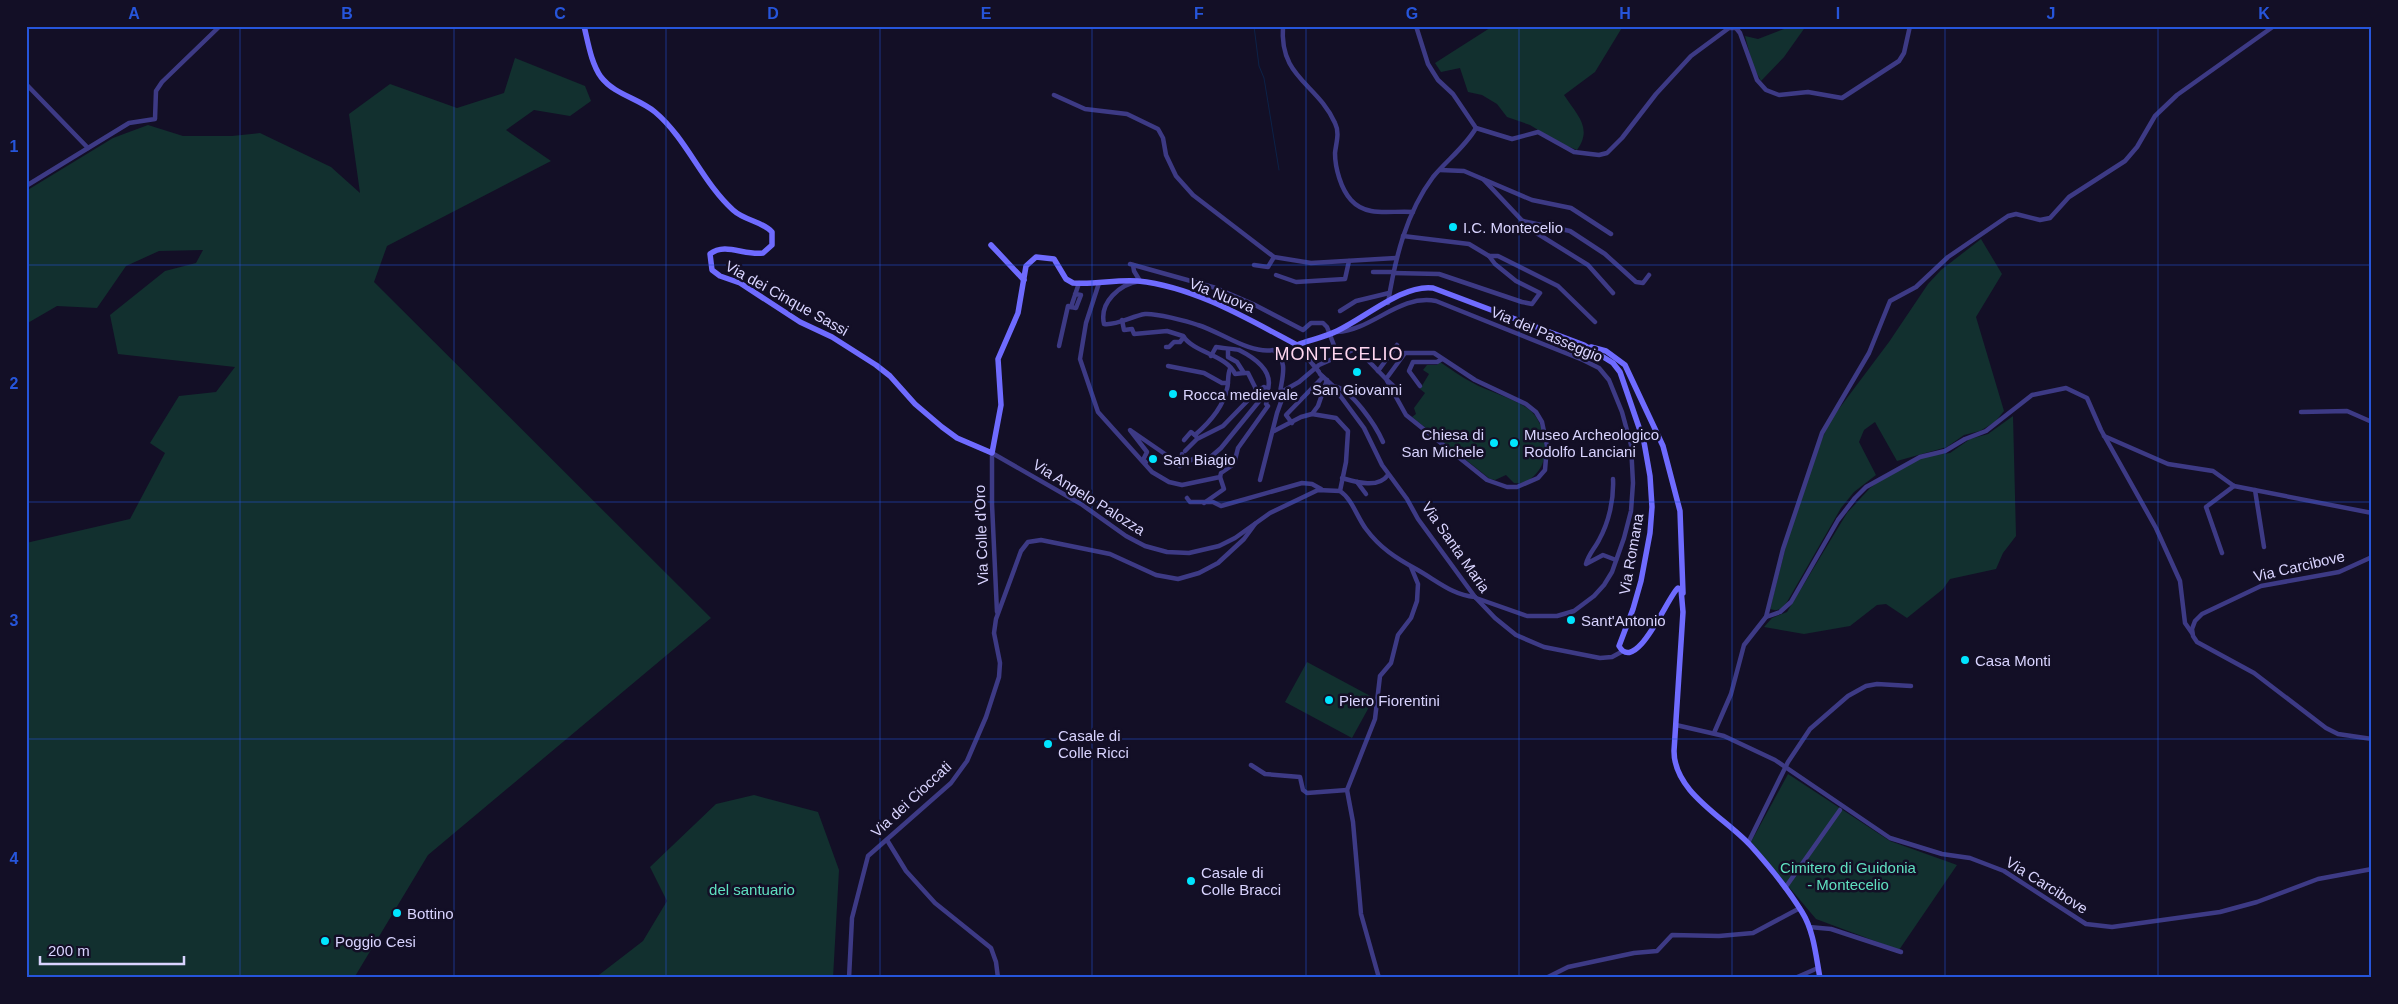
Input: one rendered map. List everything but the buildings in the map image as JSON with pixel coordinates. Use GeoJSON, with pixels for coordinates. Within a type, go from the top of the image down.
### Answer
{"type":"FeatureCollection","features":[{"type":"Feature","properties":{"kind":"street"},"geometry":{"type":"LineString","coordinates":[[26,186],[129,123],[155,119],[156,91],[162,82],[220,26]]}},
{"type":"Feature","properties":{"kind":"street","name":"Via dei Cinque Sassi"},"geometry":{"type":"LineString","coordinates":[[584,26],[590,51],[600,75],[610,87],[642,103],[666,122],[724,201],[743,218],[764,225],[772,232],[772,245],[763,253],[742,253],[720,248],[715,249],[710,254],[712,270],[720,276],[740,283],[800,322],[832,337],[868,360],[890,376],[915,404],[942,427],[957,438],[992,453]]}},
{"type":"Feature","properties":{"kind":"street"},"geometry":{"type":"LineString","coordinates":[[1283,26],[1283,47],[1292,70],[1317,94],[1335,123],[1337,132],[1337,168],[1342,184],[1351,200],[1372,212],[1412,212]]}},
{"type":"Feature","properties":{"kind":"street"},"geometry":{"type":"LineString","coordinates":[[1416,26],[1428,64],[1438,80],[1452,94],[1476,128],[1512,138],[1538,132],[1572,151],[1604,155],[1616,146],[1656,94],[1691,56],[1729,28],[1736,28],[1740,33],[1754,75],[1766,90],[1781,95],[1811,92],[1838,99],[1854,92],[1900,60],[1910,26]]}},
{"type":"Feature","properties":{"kind":"street"},"geometry":{"type":"LineString","coordinates":[[1714,733],[1731,694],[1744,645],[1766,617],[1784,549],[1822,433],[1871,350],[1890,301],[1916,288],[1948,257],[2008,216],[2018,214],[2043,220],[2052,217],[2071,196],[2125,161],[2137,147],[2153,120],[2168,103],[2186,88],[2274,26]]}},
{"type":"Feature","properties":{"kind":"street"},"geometry":{"type":"LineString","coordinates":[[26,84],[88,148]]}},
{"type":"Feature","properties":{"kind":"street"},"geometry":{"type":"LineString","coordinates":[[1054,95],[1086,109],[1127,114],[1158,129],[1163,138],[1166,155],[1176,176],[1192,195],[1274,257],[1311,263],[1396,258]]}},
{"type":"Feature","properties":{"kind":"street"},"geometry":{"type":"LineString","coordinates":[[1388,303],[1396,258],[1412,212],[1439,170],[1468,140],[1476,128]]}},
{"type":"Feature","properties":{"kind":"street"},"geometry":{"type":"LineString","coordinates":[[1439,170],[1460,170],[1532,200],[1571,208],[1610,234]]}},
{"type":"Feature","properties":{"kind":"street"},"geometry":{"type":"LineString","coordinates":[[1483,179],[1534,232],[1588,265],[1613,294]]}},
{"type":"Feature","properties":{"kind":"street"},"geometry":{"type":"LineString","coordinates":[[1522,221],[1570,231],[1608,256],[1636,282],[1643,283],[1649,275]]}},
{"type":"Feature","properties":{"kind":"street"},"geometry":{"type":"LineString","coordinates":[[1373,272],[1439,274],[1532,304],[1540,293],[1515,280],[1495,264],[1489,256],[1468,244],[1403,236]]}},
{"type":"Feature","properties":{"kind":"street"},"geometry":{"type":"LineString","coordinates":[[992,245],[1024,280]]}},
{"type":"Feature","properties":{"kind":"street"},"geometry":{"type":"LineString","coordinates":[[992,453],[1001,405],[998,356],[1018,313],[1028,263],[1034,258],[1043,256],[1056,260],[1066,279],[1079,283],[1071,307],[1068,306],[1059,346]]}},
{"type":"Feature","properties":{"kind":"street"},"geometry":{"type":"LineString","coordinates":[[1489,256],[1498,256],[1558,286],[1595,322]]}},
{"type":"Feature","properties":{"kind":"street"},"geometry":{"type":"LineString","coordinates":[[1254,265],[1268,267],[1274,257]]}},
{"type":"Feature","properties":{"kind":"street"},"geometry":{"type":"LineString","coordinates":[[1276,276],[1296,282],[1345,279],[1349,261]]}},
{"type":"Feature","properties":{"kind":"street"},"geometry":{"type":"LineString","coordinates":[[1280,393],[1283,365],[1281,357],[1273,350],[1267,352],[1252,348],[1197,324],[1155,314],[1147,314],[1104,324],[1105,310],[1112,296],[1126,286],[1140,281],[1131,264],[1216,288],[1253,304],[1303,330],[1311,323],[1323,323],[1333,333],[1338,356]]}},
{"type":"Feature","properties":{"kind":"street","name":"Via Nuova"},"geometry":{"type":"LineString","coordinates":[[1079,283],[1140,281],[1177,290],[1250,319],[1297,345]]}},
{"type":"Feature","properties":{"kind":"street"},"geometry":{"type":"LineString","coordinates":[[1099,283],[1086,324],[1080,359],[1098,412],[1150,470],[1169,482],[1182,485],[1220,477]]}},
{"type":"Feature","properties":{"kind":"street","name":"Via Romana"},"geometry":{"type":"LineString","coordinates":[[1333,333],[1409,290],[1433,288],[1589,347],[1613,363],[1620,372],[1637,418],[1650,476],[1652,507],[1650,533],[1636,600],[1619,642],[1619,648],[1624,652]]}},
{"type":"Feature","properties":{"kind":"street"},"geometry":{"type":"LineString","coordinates":[[1340,311],[1356,302],[1389,293]]}},
{"type":"Feature","properties":{"kind":"street","name":"Via del Passeggio"},"geometry":{"type":"LineString","coordinates":[[1333,333],[1354,330],[1410,302],[1429,300],[1440,302],[1601,369],[1610,382],[1622,412],[1632,457],[1632,507],[1616,560],[1608,579],[1599,591],[1578,608],[1563,615],[1550,617],[1530,616],[1502,609],[1467,596],[1442,586],[1393,557],[1376,540],[1360,520],[1346,495],[1340,491]]}},
{"type":"Feature","properties":{"kind":"street"},"geometry":{"type":"LineString","coordinates":[[1122,320],[1124,330],[1132,329],[1134,334],[1167,331],[1184,337],[1196,348],[1222,360],[1235,374],[1248,373],[1257,390]]}},
{"type":"Feature","properties":{"kind":"street"},"geometry":{"type":"LineString","coordinates":[[1297,345],[1333,333]]}},
{"type":"Feature","properties":{"kind":"street"},"geometry":{"type":"LineString","coordinates":[[1166,346],[1170,347],[1174,342],[1180,342],[1184,337]]}},
{"type":"Feature","properties":{"kind":"street","name":"Via Santa Maria"},"geometry":{"type":"LineString","coordinates":[[1297,345],[1314,368],[1333,386],[1364,428],[1388,475],[1476,598],[1510,631],[1537,645],[1599,658],[1610,657],[1624,652]]}},
{"type":"Feature","properties":{"kind":"street"},"geometry":{"type":"LineString","coordinates":[[1378,371],[1397,345]]}},
{"type":"Feature","properties":{"kind":"street"},"geometry":{"type":"LineString","coordinates":[[1180,464],[1195,458],[1197,463],[1206,461],[1225,444],[1266,392],[1270,380],[1268,372],[1255,360],[1237,349],[1228,350],[1216,347],[1211,356]]}},
{"type":"Feature","properties":{"kind":"street"},"geometry":{"type":"LineString","coordinates":[[1589,347],[1606,351],[1625,365],[1661,441],[1672,475],[1680,511],[1682,595],[1675,759],[1681,777],[1707,806],[1748,843],[1800,908],[1809,927],[1820,978]]}},
{"type":"Feature","properties":{"kind":"street"},"geometry":{"type":"LineString","coordinates":[[1267,400],[1299,382],[1319,365],[1355,349],[1400,392]]}},
{"type":"Feature","properties":{"kind":"street"},"geometry":{"type":"LineString","coordinates":[[1228,350],[1228,357],[1236,362],[1244,373]]}},
{"type":"Feature","properties":{"kind":"street"},"geometry":{"type":"LineString","coordinates":[[1404,353],[1434,353],[1475,380],[1526,404],[1536,412],[1542,422],[1547,446],[1545,470],[1538,478],[1517,487],[1507,487],[1487,480],[1406,415],[1386,379],[1404,353]]}},
{"type":"Feature","properties":{"kind":"street"},"geometry":{"type":"LineString","coordinates":[[1420,386],[1409,371],[1413,362],[1436,362],[1442,359]]}},
{"type":"Feature","properties":{"kind":"street"},"geometry":{"type":"LineString","coordinates":[[1168,366],[1204,373],[1228,383]]}},
{"type":"Feature","properties":{"kind":"street"},"geometry":{"type":"LineString","coordinates":[[1180,464],[1183,452],[1214,416],[1227,390],[1230,369]]}},
{"type":"Feature","properties":{"kind":"street"},"geometry":{"type":"LineString","coordinates":[[1274,431],[1312,414],[1318,406],[1322,376]]}},
{"type":"Feature","properties":{"kind":"street"},"geometry":{"type":"LineString","coordinates":[[1277,413],[1282,416],[1286,415],[1322,376]]}},
{"type":"Feature","properties":{"kind":"street"},"geometry":{"type":"LineString","coordinates":[[1333,386],[1342,390],[1354,401],[1374,425],[1383,442]]}},
{"type":"Feature","properties":{"kind":"street"},"geometry":{"type":"LineString","coordinates":[[1196,437],[1223,426],[1257,390],[1264,387],[1267,400],[1266,409],[1238,448],[1234,464],[1220,473],[1224,489],[1204,503]]}},
{"type":"Feature","properties":{"kind":"street"},"geometry":{"type":"LineString","coordinates":[[1766,617],[1780,612],[1791,602],[1835,524],[1860,492],[1913,460],[1945,451],[1965,439],[1986,431],[2032,395],[2062,388],[2083,394],[2088,399],[2104,436],[2156,528],[2177,575],[2183,595],[2184,621],[2199,643],[2243,665],[2326,728],[2338,734],[2372,738]]}},
{"type":"Feature","properties":{"kind":"street"},"geometry":{"type":"LineString","coordinates":[[1260,480],[1274,431],[1277,413],[1285,390]]}},
{"type":"Feature","properties":{"kind":"street"},"geometry":{"type":"LineString","coordinates":[[2301,412],[2343,410],[2355,413],[2372,422]]}},
{"type":"Feature","properties":{"kind":"street"},"geometry":{"type":"LineString","coordinates":[[1188,498],[1190,502],[1213,502],[1221,506],[1304,483],[1316,485],[1321,489],[1340,491],[1349,437],[1348,431],[1336,418],[1312,414]]}},
{"type":"Feature","properties":{"kind":"street"},"geometry":{"type":"LineString","coordinates":[[1286,415],[1292,423]]}},
{"type":"Feature","properties":{"kind":"street"},"geometry":{"type":"LineString","coordinates":[[1150,470],[1148,464],[1143,460],[1147,452],[1130,430],[1180,464]]}},
{"type":"Feature","properties":{"kind":"street"},"geometry":{"type":"LineString","coordinates":[[1184,440],[1191,432],[1196,437]]}},
{"type":"Feature","properties":{"kind":"street"},"geometry":{"type":"LineString","coordinates":[[2104,436],[2165,463],[2213,471],[2234,486],[2372,512]]}},
{"type":"Feature","properties":{"kind":"street","name":"Via Angelo Palozza"},"geometry":{"type":"LineString","coordinates":[[992,453],[1081,504],[1126,536],[1154,549],[1178,553],[1201,551],[1235,538],[1270,513],[1321,489]]}},
{"type":"Feature","properties":{"kind":"street","name":"Via Colle d'Oro"},"geometry":{"type":"LineString","coordinates":[[992,453],[992,504],[997,616]]}},
{"type":"Feature","properties":{"kind":"street"},"geometry":{"type":"LineString","coordinates":[[1342,478],[1357,482],[1379,482],[1388,475]]}},
{"type":"Feature","properties":{"kind":"street"},"geometry":{"type":"LineString","coordinates":[[1612,479],[1614,491],[1607,518],[1601,537],[1586,564],[1603,555],[1616,560]]}},
{"type":"Feature","properties":{"kind":"street"},"geometry":{"type":"LineString","coordinates":[[1357,482],[1366,494]]}},
{"type":"Feature","properties":{"kind":"street"},"geometry":{"type":"LineString","coordinates":[[2222,554],[2206,507],[2234,486]]}},
{"type":"Feature","properties":{"kind":"street"},"geometry":{"type":"LineString","coordinates":[[2255,490],[2264,547]]}},
{"type":"Feature","properties":{"kind":"street","name":"Via dei Cioccati"},"geometry":{"type":"LineString","coordinates":[[850,978],[851,927],[859,888],[869,854],[951,783],[967,761],[986,717],[999,677],[1000,663],[994,631],[997,616],[1016,562],[1024,547],[1032,541],[1042,540],[1110,554],[1156,576],[1178,579],[1199,573],[1218,563],[1244,539],[1255,524]]}},
{"type":"Feature","properties":{"kind":"street","name":"Via Carcibove"},"geometry":{"type":"LineString","coordinates":[[2192,633],[2194,622],[2202,614],[2257,587],[2338,572],[2372,557]]}},
{"type":"Feature","properties":{"kind":"street"},"geometry":{"type":"LineString","coordinates":[[1379,978],[1361,914],[1354,822],[1347,790],[1375,719],[1380,676],[1391,664],[1398,635],[1411,618],[1416,603],[1419,586],[1411,567]]}},
{"type":"Feature","properties":{"kind":"street"},"geometry":{"type":"LineString","coordinates":[[1624,652],[1633,651],[1642,643],[1674,591],[1680,589],[1682,595]]}},
{"type":"Feature","properties":{"kind":"street"},"geometry":{"type":"LineString","coordinates":[[1748,843],[1784,770],[1810,728],[1851,694],[1872,684],[1911,686]]}},
{"type":"Feature","properties":{"kind":"street","name":"Via Carcibove"},"geometry":{"type":"LineString","coordinates":[[1676,725],[1714,733],[1775,760],[1890,838],[1942,854],[1970,858],[1992,865],[2016,877],[2086,924],[2112,927],[2220,912],[2257,902],[2318,879],[2372,869]]}},
{"type":"Feature","properties":{"kind":"street"},"geometry":{"type":"LineString","coordinates":[[1251,765],[1265,774],[1300,777],[1304,790],[1307,793],[1347,790]]}},
{"type":"Feature","properties":{"kind":"street"},"geometry":{"type":"LineString","coordinates":[[1785,888],[1840,810]]}},
{"type":"Feature","properties":{"kind":"street"},"geometry":{"type":"LineString","coordinates":[[887,840],[906,871],[932,901],[991,948],[996,962],[998,978]]}},
{"type":"Feature","properties":{"kind":"street"},"geometry":{"type":"LineString","coordinates":[[1546,978],[1568,967],[1634,953],[1657,951],[1672,936],[1722,936],[1756,932],[1800,908]]}},
{"type":"Feature","properties":{"kind":"street"},"geometry":{"type":"LineString","coordinates":[[1809,927],[1831,929],[1901,952]]}},
{"type":"Feature","properties":{"kind":"street"},"geometry":{"type":"LineString","coordinates":[[1794,978],[1818,968]]}},
{"type":"Feature","properties":{"kind":"green space"},"geometry":{"type":"Polygon","coordinates":[[[1493,26],[1623,26],[1595,72],[1564,95],[1578,115],[1583,128],[1584,135],[1577,150],[1559,143],[1530,125],[1507,117],[1497,104],[1482,95],[1468,92],[1460,68],[1441,72],[1435,63],[1493,26]]]}},
{"type":"Feature","properties":{"kind":"green space"},"geometry":{"type":"Polygon","coordinates":[[[1792,26],[1806,26],[1784,57],[1761,81],[1753,66],[1745,36],[1758,39],[1792,26]]]}},
{"type":"Feature","properties":{"kind":"green space"},"geometry":{"type":"Polygon","coordinates":[[[515,58],[585,86],[591,101],[570,116],[534,110],[506,130],[551,161],[387,246],[374,282],[711,618],[428,855],[354,978],[26,978],[26,543],[130,519],[165,453],[150,443],[179,396],[216,392],[235,367],[118,354],[110,315],[165,271],[196,263],[203,250],[159,251],[126,266],[97,308],[57,306],[26,324],[26,191],[113,138],[148,125],[183,136],[232,136],[260,133],[331,167],[360,193],[349,114],[390,84],[457,108],[504,93],[515,58]]]}},
{"type":"Feature","properties":{"kind":"green space"},"geometry":{"type":"Polygon","coordinates":[[[1981,239],[2002,274],[1976,317],[2004,411],[1995,422],[1980,431],[1964,435],[1947,447],[1897,461],[1875,422],[1864,430],[1859,442],[1876,475],[1854,492],[1841,508],[1782,608],[1778,610],[1770,609],[1788,538],[1812,464],[1829,422],[1889,342],[1928,284],[1941,270],[1981,239]]]}},
{"type":"Feature","properties":{"kind":"green space"},"geometry":{"type":"Polygon","coordinates":[[[1440,362],[1460,376],[1520,404],[1532,412],[1543,432],[1545,448],[1542,464],[1531,478],[1525,482],[1518,483],[1514,483],[1506,475],[1495,480],[1490,479],[1412,417],[1416,414],[1414,408],[1425,393],[1420,389],[1429,374],[1423,370],[1427,365],[1437,365],[1440,362]]]}},
{"type":"Feature","properties":{"kind":"green space"},"geometry":{"type":"Polygon","coordinates":[[[2013,416],[2016,536],[2003,553],[1996,569],[1950,579],[1943,589],[1907,618],[1886,604],[1877,605],[1850,626],[1804,634],[1764,627],[1772,618],[1787,612],[1847,513],[1870,488],[1886,476],[1926,456],[1950,453],[1970,439],[1988,434],[2013,416]]]}},
{"type":"Feature","properties":{"kind":"green space","name":"Piero Fiorentini"},"geometry":{"type":"Polygon","coordinates":[[[1307,662],[1374,698],[1352,738],[1285,702],[1307,662]]]}},
{"type":"Feature","properties":{"kind":"green space","name":"Cimitero di Guidonia - Montecelio"},"geometry":{"type":"Polygon","coordinates":[[[1788,774],[1890,841],[1957,865],[1899,950],[1816,919],[1751,842],[1788,774]]]}},
{"type":"Feature","properties":{"kind":"green space","name":"del santuario"},"geometry":{"type":"Polygon","coordinates":[[[754,795],[818,812],[839,870],[833,978],[595,978],[643,941],[667,901],[650,867],[716,804],[754,795]]]}},
{"type":"Feature","properties":{"kind":"waterway"},"geometry":{"type":"LineString","coordinates":[[1254,26],[1259,66],[1264,78],[1279,170]]}},
{"type":"Feature","properties":{"kind":"place","name":"I.C. Montecelio"},"geometry":{"type":"Point","coordinates":[1453,227]}},
{"type":"Feature","properties":{"kind":"place","name":"San Giovanni"},"geometry":{"type":"Point","coordinates":[1357,372]}},
{"type":"Feature","properties":{"kind":"place","name":"Rocca medievale"},"geometry":{"type":"Point","coordinates":[1173,394]}},
{"type":"Feature","properties":{"kind":"place","name":"Chiesa di San Michele"},"geometry":{"type":"Point","coordinates":[1494,443]}},
{"type":"Feature","properties":{"kind":"place","name":"Museo Archeologico Rodolfo Lanciani"},"geometry":{"type":"Point","coordinates":[1514,443]}},
{"type":"Feature","properties":{"kind":"place","name":"San Biagio"},"geometry":{"type":"Point","coordinates":[1153,459]}},
{"type":"Feature","properties":{"kind":"place","name":"Sant'Antonio"},"geometry":{"type":"Point","coordinates":[1571,620]}},
{"type":"Feature","properties":{"kind":"place","name":"Casa Monti"},"geometry":{"type":"Point","coordinates":[1965,660]}},
{"type":"Feature","properties":{"kind":"place","name":"Piero Fiorentini"},"geometry":{"type":"Point","coordinates":[1329,700]}},
{"type":"Feature","properties":{"kind":"place","name":"Casale di Colle Ricci"},"geometry":{"type":"Point","coordinates":[1048,744]}},
{"type":"Feature","properties":{"kind":"place","name":"Casale di Colle Bracci"},"geometry":{"type":"Point","coordinates":[1191,881]}},
{"type":"Feature","properties":{"kind":"place","name":"Bottino"},"geometry":{"type":"Point","coordinates":[397,913]}},
{"type":"Feature","properties":{"kind":"place","name":"Poggio Cesi"},"geometry":{"type":"Point","coordinates":[325,941]}},
{"type":"Feature","properties":{"kind":"district","name":"MONTECELIO"},"geometry":{"type":"Point","coordinates":[1339,354]}}]}
